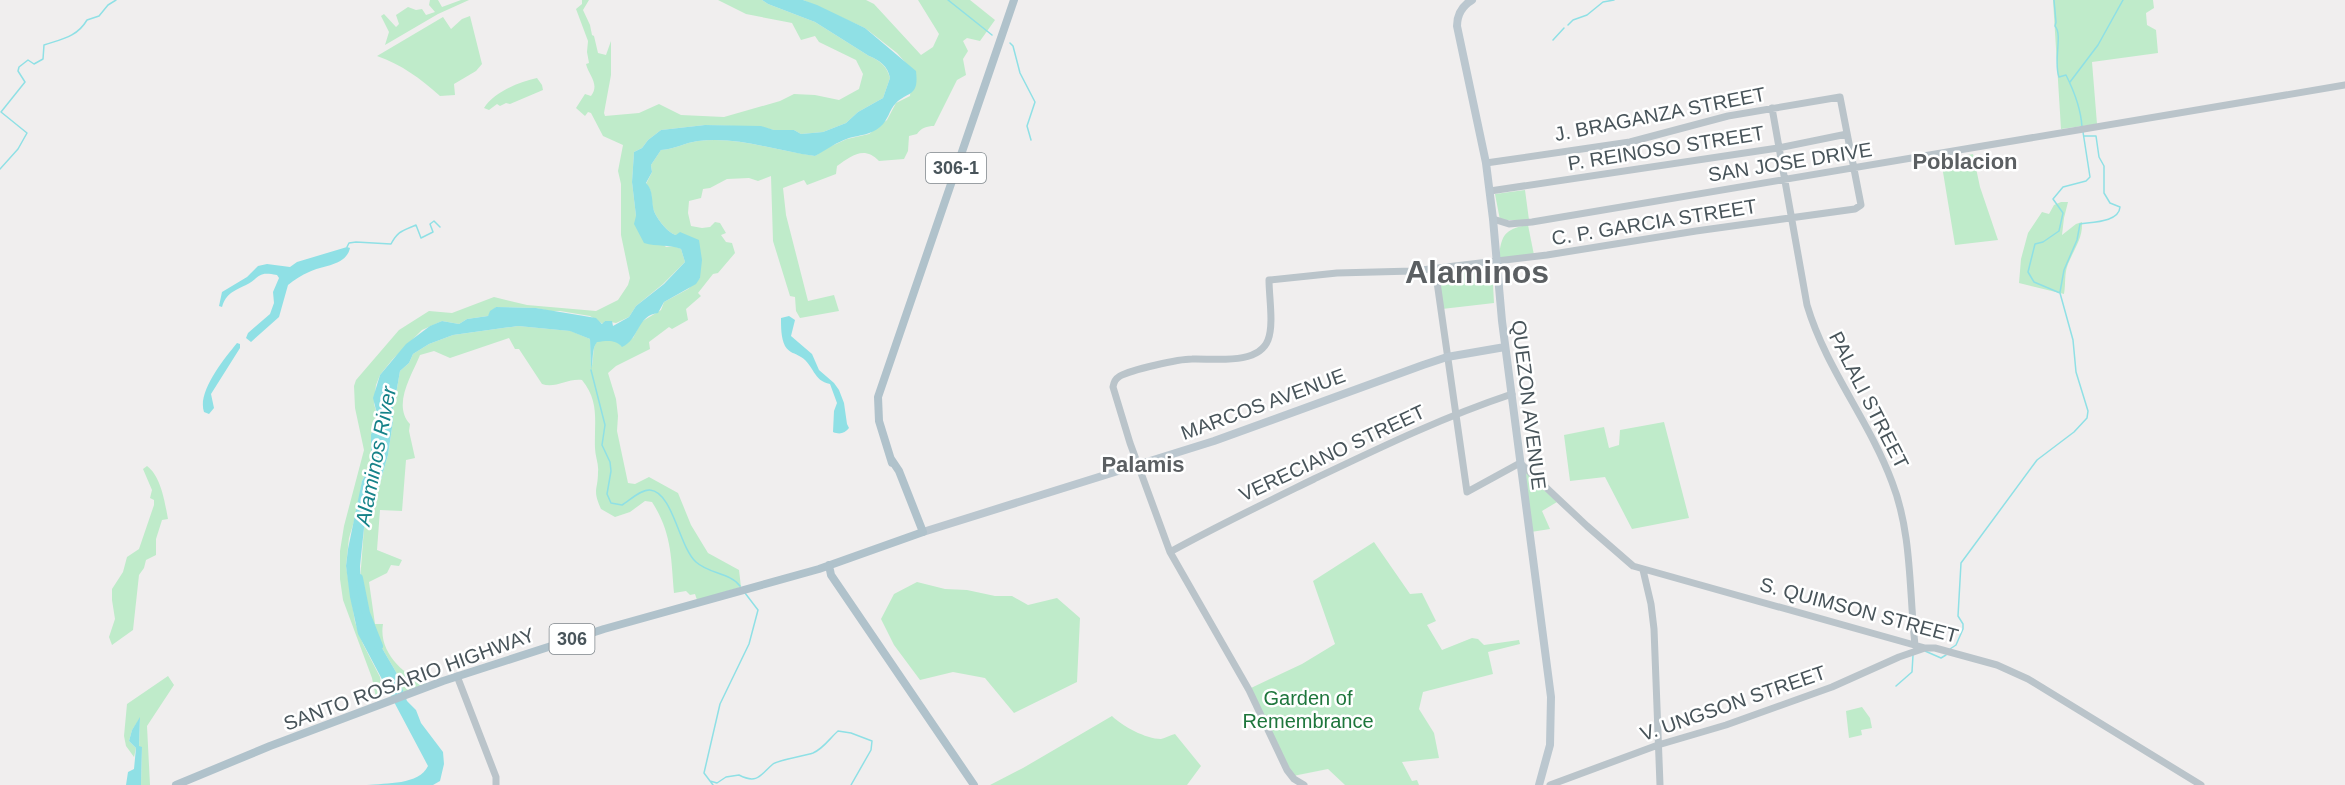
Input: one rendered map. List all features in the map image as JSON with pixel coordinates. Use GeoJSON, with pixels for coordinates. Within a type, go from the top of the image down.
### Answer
{"type":"FeatureCollection","features":[{"type":"Feature","properties":{"kind":"main road","name":"306-1"},"geometry":{"type":"LineString","coordinates":[[920,533],[894,472],[879,421],[878,397],[1014,0]]}},
{"type":"Feature","properties":{"kind":"main road","name":"QUEZON AVENUE"},"geometry":{"type":"LineString","coordinates":[[1472,0],[1461,9],[1457,18],[1457,26],[1490,191],[1505,346],[1551,704],[1550,745],[1539,785]]}},
{"type":"Feature","properties":{"kind":"main road","name":"MARCOS AVENUE"},"geometry":{"type":"LineString","coordinates":[[829,565],[920,533],[1214,441],[1340,393],[1447,357],[1505,346]]}},
{"type":"Feature","properties":{"kind":"main road"},"geometry":{"type":"LineString","coordinates":[[833,578],[840,560]]}},
{"type":"Feature","properties":{"kind":"main road"},"geometry":{"type":"LineString","coordinates":[[829,565],[833,578],[974,785]]}},
{"type":"Feature","properties":{"kind":"main road","name":"SANTO ROSARIO HIGHWAY"},"geometry":{"type":"LineString","coordinates":[[176,785],[270,746],[458,676],[604,629],[735,594],[829,565]]}},
{"type":"Feature","properties":{"kind":"main road"},"geometry":{"type":"LineString","coordinates":[[819,569],[833,578]]}},
{"type":"Feature","properties":{"kind":"street","name":"SAN JOSE DRIVE"},"geometry":{"type":"LineString","coordinates":[[1493,219],[1509,224],[1785,181],[2099,125],[2345,85]]}},
{"type":"Feature","properties":{"kind":"street","name":"J. BRAGANZA STREET"},"geometry":{"type":"LineString","coordinates":[[1486,163],[1630,142],[1728,116],[1840,97],[1847,134]]}},
{"type":"Feature","properties":{"kind":"street","name":"PALALI STREET"},"geometry":{"type":"LineString","coordinates":[[1772,108],[1807,305],[1815,333],[1832,369],[1875,444],[1893,483],[1908,545],[1915,645]]}},
{"type":"Feature","properties":{"kind":"street","name":"P. REINOSO STREET"},"geometry":{"type":"LineString","coordinates":[[1490,191],[1778,148],[1847,134]]}},
{"type":"Feature","properties":{"kind":"street"},"geometry":{"type":"LineString","coordinates":[[1847,134],[1853,169]]}},
{"type":"Feature","properties":{"kind":"street","name":"C. P. GARCIA STREET"},"geometry":{"type":"LineString","coordinates":[[1137,465],[1113,387],[1115,380],[1122,375],[1167,363],[1193,359],[1243,358],[1260,350],[1268,340],[1270,332],[1269,280],[1337,273],[1435,268],[1496,261],[1860,208],[1853,169]]}},
{"type":"Feature","properties":{"kind":"street"},"geometry":{"type":"LineString","coordinates":[[1495,240],[1501,230],[1509,224]]}},
{"type":"Feature","properties":{"kind":"street"},"geometry":{"type":"LineString","coordinates":[[1435,268],[1467,492],[1520,463]]}},
{"type":"Feature","properties":{"kind":"street","name":"VERECIANO STREET"},"geometry":{"type":"LineString","coordinates":[[1170,552],[1226,521],[1393,441],[1457,413],[1512,394]]}},
{"type":"Feature","properties":{"kind":"street","name":"S. QUIMSON STREET"},"geometry":{"type":"LineString","coordinates":[[1520,463],[1633,566],[1925,648],[1935,648],[1997,665],[2016,673],[2085,713],[2200,785]]}},
{"type":"Feature","properties":{"kind":"street"},"geometry":{"type":"LineString","coordinates":[[1137,465],[1170,552],[1249,690],[1287,770],[1294,779],[1304,785]]}},
{"type":"Feature","properties":{"kind":"street"},"geometry":{"type":"LineString","coordinates":[[1643,570],[1654,629],[1660,785]]}},
{"type":"Feature","properties":{"kind":"street","name":"V. UNGSON STREET"},"geometry":{"type":"LineString","coordinates":[[1550,785],[1658,745],[1726,725],[1832,687],[1925,648]]}},
{"type":"Feature","properties":{"kind":"street"},"geometry":{"type":"LineString","coordinates":[[458,676],[496,777],[496,785]]}},
{"type":"Feature","properties":{"kind":"green space"},"geometry":{"type":"Polygon","coordinates":[[[430,0],[438,0],[442,7],[461,0],[469,0],[438,14],[385,45],[389,32],[381,16],[384,14],[396,27],[399,24],[396,15],[408,7],[416,10],[422,9],[426,15],[435,12],[429,5],[430,0]]]}},
{"type":"Feature","properties":{"kind":"green space"},"geometry":{"type":"Polygon","coordinates":[[[582,0],[589,0],[583,10],[594,36],[598,53],[606,55],[611,41],[611,75],[605,116],[639,113],[659,104],[681,115],[724,117],[780,101],[794,94],[839,100],[859,89],[863,74],[856,60],[819,42],[815,36],[801,40],[792,23],[746,14],[718,0],[762,0],[815,22],[879,62],[885,67],[890,78],[883,98],[858,112],[846,123],[823,132],[801,134],[794,130],[705,125],[661,130],[642,148],[634,152],[632,182],[636,216],[666,247],[674,246],[681,249],[685,262],[636,306],[629,317],[616,323],[605,321],[603,324],[590,316],[560,311],[496,307],[488,316],[467,319],[459,324],[442,321],[422,330],[392,360],[380,375],[376,385],[374,404],[377,414],[376,426],[371,434],[371,464],[362,481],[358,508],[349,538],[346,566],[355,622],[363,644],[380,677],[383,695],[376,698],[372,678],[343,600],[340,579],[340,551],[344,526],[364,450],[355,408],[356,380],[399,330],[429,311],[452,313],[494,297],[527,305],[596,311],[618,300],[628,285],[630,278],[621,235],[621,184],[618,171],[623,145],[603,136],[591,113],[588,112],[585,116],[576,108],[585,94],[591,96],[594,88],[586,64],[589,63],[588,41],[576,9],[582,4],[582,0]]]}},
{"type":"Feature","properties":{"kind":"green space"},"geometry":{"type":"Polygon","coordinates":[[[803,0],[866,0],[874,4],[921,55],[933,47],[939,34],[918,0],[970,0],[995,20],[980,41],[967,38],[963,41],[968,51],[963,59],[966,75],[957,80],[934,126],[924,128],[917,134],[909,136],[908,151],[904,159],[879,161],[868,154],[858,154],[837,166],[836,174],[807,185],[804,180],[783,188],[786,215],[808,301],[834,295],[839,311],[800,318],[796,311],[795,297],[790,296],[773,241],[771,176],[758,181],[749,178],[727,179],[703,189],[701,198],[689,201],[688,213],[691,226],[702,228],[710,227],[715,222],[720,223],[726,233],[721,235],[726,242],[732,243],[735,253],[718,273],[713,274],[698,293],[701,296],[686,309],[688,320],[672,329],[669,327],[649,342],[650,349],[616,366],[608,373],[616,399],[617,431],[628,483],[635,484],[649,477],[678,493],[691,525],[708,553],[739,570],[741,587],[697,600],[695,594],[690,595],[686,591],[674,593],[667,535],[659,513],[652,502],[645,501],[630,512],[615,517],[601,509],[596,494],[598,469],[595,451],[594,404],[582,380],[552,385],[542,384],[509,338],[450,358],[434,351],[420,355],[403,399],[405,416],[410,424],[409,431],[415,458],[406,460],[402,511],[380,510],[377,550],[402,560],[399,566],[391,565],[387,573],[369,582],[375,624],[383,624],[385,644],[394,662],[410,675],[427,684],[404,693],[396,672],[368,624],[360,581],[364,528],[371,514],[388,455],[393,421],[393,401],[400,371],[409,363],[413,354],[429,344],[453,335],[518,326],[571,331],[590,339],[591,368],[597,341],[633,338],[641,322],[661,310],[664,302],[688,289],[700,278],[700,269],[676,235],[660,222],[655,214],[650,190],[646,184],[652,172],[651,165],[661,150],[698,141],[713,140],[815,156],[847,139],[869,134],[887,120],[896,103],[910,96],[912,70],[897,53],[865,28],[803,0]]]}},
{"type":"Feature","properties":{"kind":"green space"},"geometry":{"type":"Polygon","coordinates":[[[2053,0],[2153,0],[2154,8],[2146,13],[2147,25],[2156,30],[2158,53],[2092,62],[2097,124],[2061,129],[2053,0]]]}},
{"type":"Feature","properties":{"kind":"green space"},"geometry":{"type":"Polygon","coordinates":[[[470,16],[482,64],[476,71],[454,84],[455,95],[440,96],[410,73],[377,56],[443,17],[451,29],[462,19],[470,16]]]}},
{"type":"Feature","properties":{"kind":"green space"},"geometry":{"type":"Polygon","coordinates":[[[537,78],[543,90],[510,104],[500,106],[497,104],[489,110],[484,108],[494,97],[508,88],[537,78]]]}},
{"type":"Feature","properties":{"kind":"green space"},"geometry":{"type":"Polygon","coordinates":[[[1973,154],[1980,187],[1998,240],[1955,245],[1941,160],[1973,154]]]}},
{"type":"Feature","properties":{"kind":"green space"},"geometry":{"type":"Polygon","coordinates":[[[1525,190],[1529,220],[1500,220],[1495,194],[1525,190]]]}},
{"type":"Feature","properties":{"kind":"green space"},"geometry":{"type":"Polygon","coordinates":[[[2068,202],[2062,235],[2082,222],[2080,238],[2067,268],[2064,294],[2019,283],[2021,259],[2028,233],[2042,212],[2049,214],[2054,205],[2068,202]]]}},
{"type":"Feature","properties":{"kind":"green space"},"geometry":{"type":"Polygon","coordinates":[[[1528,225],[1534,255],[1499,258],[1501,244],[1506,234],[1528,225]]]}},
{"type":"Feature","properties":{"kind":"green space"},"geometry":{"type":"Polygon","coordinates":[[[1492,266],[1494,303],[1442,309],[1438,272],[1492,266]]]}},
{"type":"Feature","properties":{"kind":"green space"},"geometry":{"type":"Polygon","coordinates":[[[1664,422],[1689,518],[1632,529],[1605,477],[1570,481],[1564,435],[1604,427],[1609,448],[1619,445],[1620,430],[1664,422]]]}},
{"type":"Feature","properties":{"kind":"green space"},"geometry":{"type":"Polygon","coordinates":[[[147,466],[159,483],[168,519],[162,520],[156,539],[156,555],[146,560],[139,575],[133,630],[112,645],[109,637],[115,619],[112,589],[123,572],[127,557],[139,549],[154,505],[154,500],[150,498],[152,490],[143,469],[147,466]]]}},
{"type":"Feature","properties":{"kind":"green space"},"geometry":{"type":"Polygon","coordinates":[[[1523,470],[1557,502],[1542,511],[1550,529],[1531,532],[1523,470]]]}},
{"type":"Feature","properties":{"kind":"green space","name":"Garden of Remembrance"},"geometry":{"type":"Polygon","coordinates":[[[1374,542],[1410,594],[1422,593],[1436,621],[1427,625],[1442,650],[1472,638],[1478,639],[1484,645],[1519,640],[1520,644],[1488,652],[1493,674],[1423,692],[1419,709],[1434,733],[1439,758],[1402,762],[1412,781],[1417,780],[1419,785],[1345,785],[1328,769],[1293,776],[1251,688],[1302,664],[1335,644],[1313,581],[1374,542]]]}},
{"type":"Feature","properties":{"kind":"green space"},"geometry":{"type":"Polygon","coordinates":[[[917,582],[945,589],[1012,596],[1028,605],[1057,598],[1080,618],[1077,682],[1014,713],[985,678],[953,672],[920,680],[894,645],[881,619],[894,594],[917,582]]]}},
{"type":"Feature","properties":{"kind":"green space"},"geometry":{"type":"Polygon","coordinates":[[[168,676],[174,685],[147,726],[150,785],[141,785],[140,718],[132,730],[129,741],[136,748],[134,757],[126,746],[124,736],[127,704],[168,676]]]}},
{"type":"Feature","properties":{"kind":"green space"},"geometry":{"type":"Polygon","coordinates":[[[1862,707],[1870,718],[1872,728],[1861,730],[1862,735],[1849,738],[1846,711],[1862,707]]]}},
{"type":"Feature","properties":{"kind":"green space"},"geometry":{"type":"Polygon","coordinates":[[[1112,716],[1128,728],[1148,737],[1161,739],[1175,734],[1201,766],[1187,785],[990,785],[1023,768],[1112,716]]]}},
{"type":"Feature","properties":{"kind":"water"},"geometry":{"type":"Polygon","coordinates":[[[762,0],[803,0],[865,28],[916,71],[917,79],[914,89],[896,103],[883,125],[876,130],[849,138],[815,156],[757,145],[713,140],[698,141],[661,150],[651,165],[652,172],[646,183],[651,193],[654,211],[663,225],[673,234],[680,232],[699,240],[702,260],[700,278],[696,284],[664,302],[658,313],[646,318],[628,344],[622,347],[614,342],[597,342],[591,370],[590,339],[570,331],[518,326],[453,335],[429,344],[413,354],[409,363],[400,371],[393,401],[393,421],[388,455],[371,514],[364,528],[360,566],[361,594],[368,624],[396,672],[407,701],[416,710],[421,723],[443,752],[444,764],[440,781],[433,785],[367,785],[410,780],[424,772],[428,766],[358,634],[346,566],[362,481],[371,464],[371,434],[376,426],[377,414],[373,398],[380,375],[406,344],[430,326],[442,321],[459,324],[467,319],[488,316],[490,311],[496,307],[536,308],[596,318],[602,324],[605,321],[612,321],[613,326],[629,317],[636,306],[664,284],[685,262],[681,249],[644,243],[634,224],[636,216],[632,182],[634,152],[642,148],[661,130],[705,125],[761,126],[774,130],[794,130],[801,134],[823,132],[846,123],[858,112],[883,98],[890,78],[880,62],[815,22],[762,0]]]}},
{"type":"Feature","properties":{"kind":"water"},"geometry":{"type":"Polygon","coordinates":[[[350,248],[348,254],[339,262],[306,273],[288,285],[279,317],[251,342],[246,338],[248,333],[270,314],[274,303],[273,292],[279,278],[277,275],[260,276],[231,293],[222,307],[219,306],[222,292],[247,277],[258,266],[267,264],[290,267],[297,262],[350,248]]]}},
{"type":"Feature","properties":{"kind":"water"},"geometry":{"type":"Polygon","coordinates":[[[789,316],[795,320],[791,336],[812,354],[819,370],[839,390],[849,428],[844,432],[833,432],[834,411],[837,403],[830,384],[820,380],[805,360],[790,352],[785,346],[781,318],[789,316]]]}},
{"type":"Feature","properties":{"kind":"water"},"geometry":{"type":"Polygon","coordinates":[[[237,343],[240,344],[240,348],[211,394],[214,408],[209,414],[204,412],[204,395],[208,386],[237,343]]]}},
{"type":"Feature","properties":{"kind":"water"},"geometry":{"type":"Polygon","coordinates":[[[140,717],[141,785],[126,785],[128,772],[134,769],[136,748],[129,741],[132,730],[140,717]]]}},
{"type":"Feature","properties":{"kind":"waterway"},"geometry":{"type":"LineString","coordinates":[[0,169],[18,149],[27,133],[1,112],[25,82],[18,71],[19,67],[28,60],[34,64],[43,59],[44,45],[74,34],[87,20],[99,16],[108,5],[116,0]]}},
{"type":"Feature","properties":{"kind":"waterway"},"geometry":{"type":"LineString","coordinates":[[948,0],[992,35]]}},
{"type":"Feature","properties":{"kind":"waterway"},"geometry":{"type":"LineString","coordinates":[[1568,25],[1573,20],[1587,15],[1603,2],[1614,0]]}},
{"type":"Feature","properties":{"kind":"waterway"},"geometry":{"type":"LineString","coordinates":[[2054,0],[2055,26],[2058,36],[2057,71],[2059,77],[2066,75],[2072,87],[2079,107],[2082,127]]}},
{"type":"Feature","properties":{"kind":"waterway"},"geometry":{"type":"LineString","coordinates":[[2070,82],[2098,45],[2123,0]]}},
{"type":"Feature","properties":{"kind":"waterway"},"geometry":{"type":"LineString","coordinates":[[1553,40],[1564,28]]}},
{"type":"Feature","properties":{"kind":"waterway"},"geometry":{"type":"LineString","coordinates":[[1010,43],[1013,46],[1020,73],[1035,102],[1027,126],[1031,140]]}},
{"type":"Feature","properties":{"kind":"waterway"},"geometry":{"type":"LineString","coordinates":[[1950,649],[1956,645],[1963,629],[1958,616],[1961,563],[2037,460],[2074,432],[2087,418],[2088,411],[2076,372],[2073,340],[2060,293],[2034,282],[2028,272],[2035,244],[2043,242],[2059,231],[2063,213],[2053,199],[2063,187],[2086,181],[2090,177],[2083,132]]}},
{"type":"Feature","properties":{"kind":"waterway"},"geometry":{"type":"LineString","coordinates":[[2060,292],[2064,270],[2077,240],[2080,224],[2098,222],[2115,216],[2120,207],[2110,203],[2104,193],[2104,166],[2099,157],[2096,136],[2084,136]]}},
{"type":"Feature","properties":{"kind":"waterway"},"geometry":{"type":"LineString","coordinates":[[347,247],[349,243],[356,242],[391,244],[401,232],[416,225],[421,238],[433,232],[430,224],[434,221],[440,227]]}},
{"type":"Feature","properties":{"kind":"waterway"},"geometry":{"type":"LineString","coordinates":[[591,370],[605,425],[602,445],[610,462],[611,471],[607,494],[611,503],[622,505],[646,490],[658,493],[670,510],[685,545],[696,562],[731,578],[740,586]]}},
{"type":"Feature","properties":{"kind":"waterway","name":"Alaminos River"},"geometry":{"type":"LineString","coordinates":[[359,578],[366,613],[379,646]]}},
{"type":"Feature","properties":{"kind":"waterway"},"geometry":{"type":"LineString","coordinates":[[713,785],[704,773],[720,704],[749,644],[758,610],[745,593]]}},
{"type":"Feature","properties":{"kind":"waterway"},"geometry":{"type":"LineString","coordinates":[[1925,651],[1941,658],[1946,655]]}},
{"type":"Feature","properties":{"kind":"waterway"},"geometry":{"type":"LineString","coordinates":[[1896,686],[1912,672],[1913,655]]}},
{"type":"Feature","properties":{"kind":"waterway"},"geometry":{"type":"LineString","coordinates":[[710,781],[717,783],[726,777],[739,775],[755,779],[773,764],[817,751],[838,731],[872,741],[871,750],[851,785]]}},
{"type":"Feature","properties":{"kind":"district","name":"Poblacion"},"geometry":{"type":"Point","coordinates":[1965,161]}},
{"type":"Feature","properties":{"kind":"district","name":"Alaminos"},"geometry":{"type":"Point","coordinates":[1477,272]}},
{"type":"Feature","properties":{"kind":"district","name":"Palamis"},"geometry":{"type":"Point","coordinates":[1143,464]}}]}
